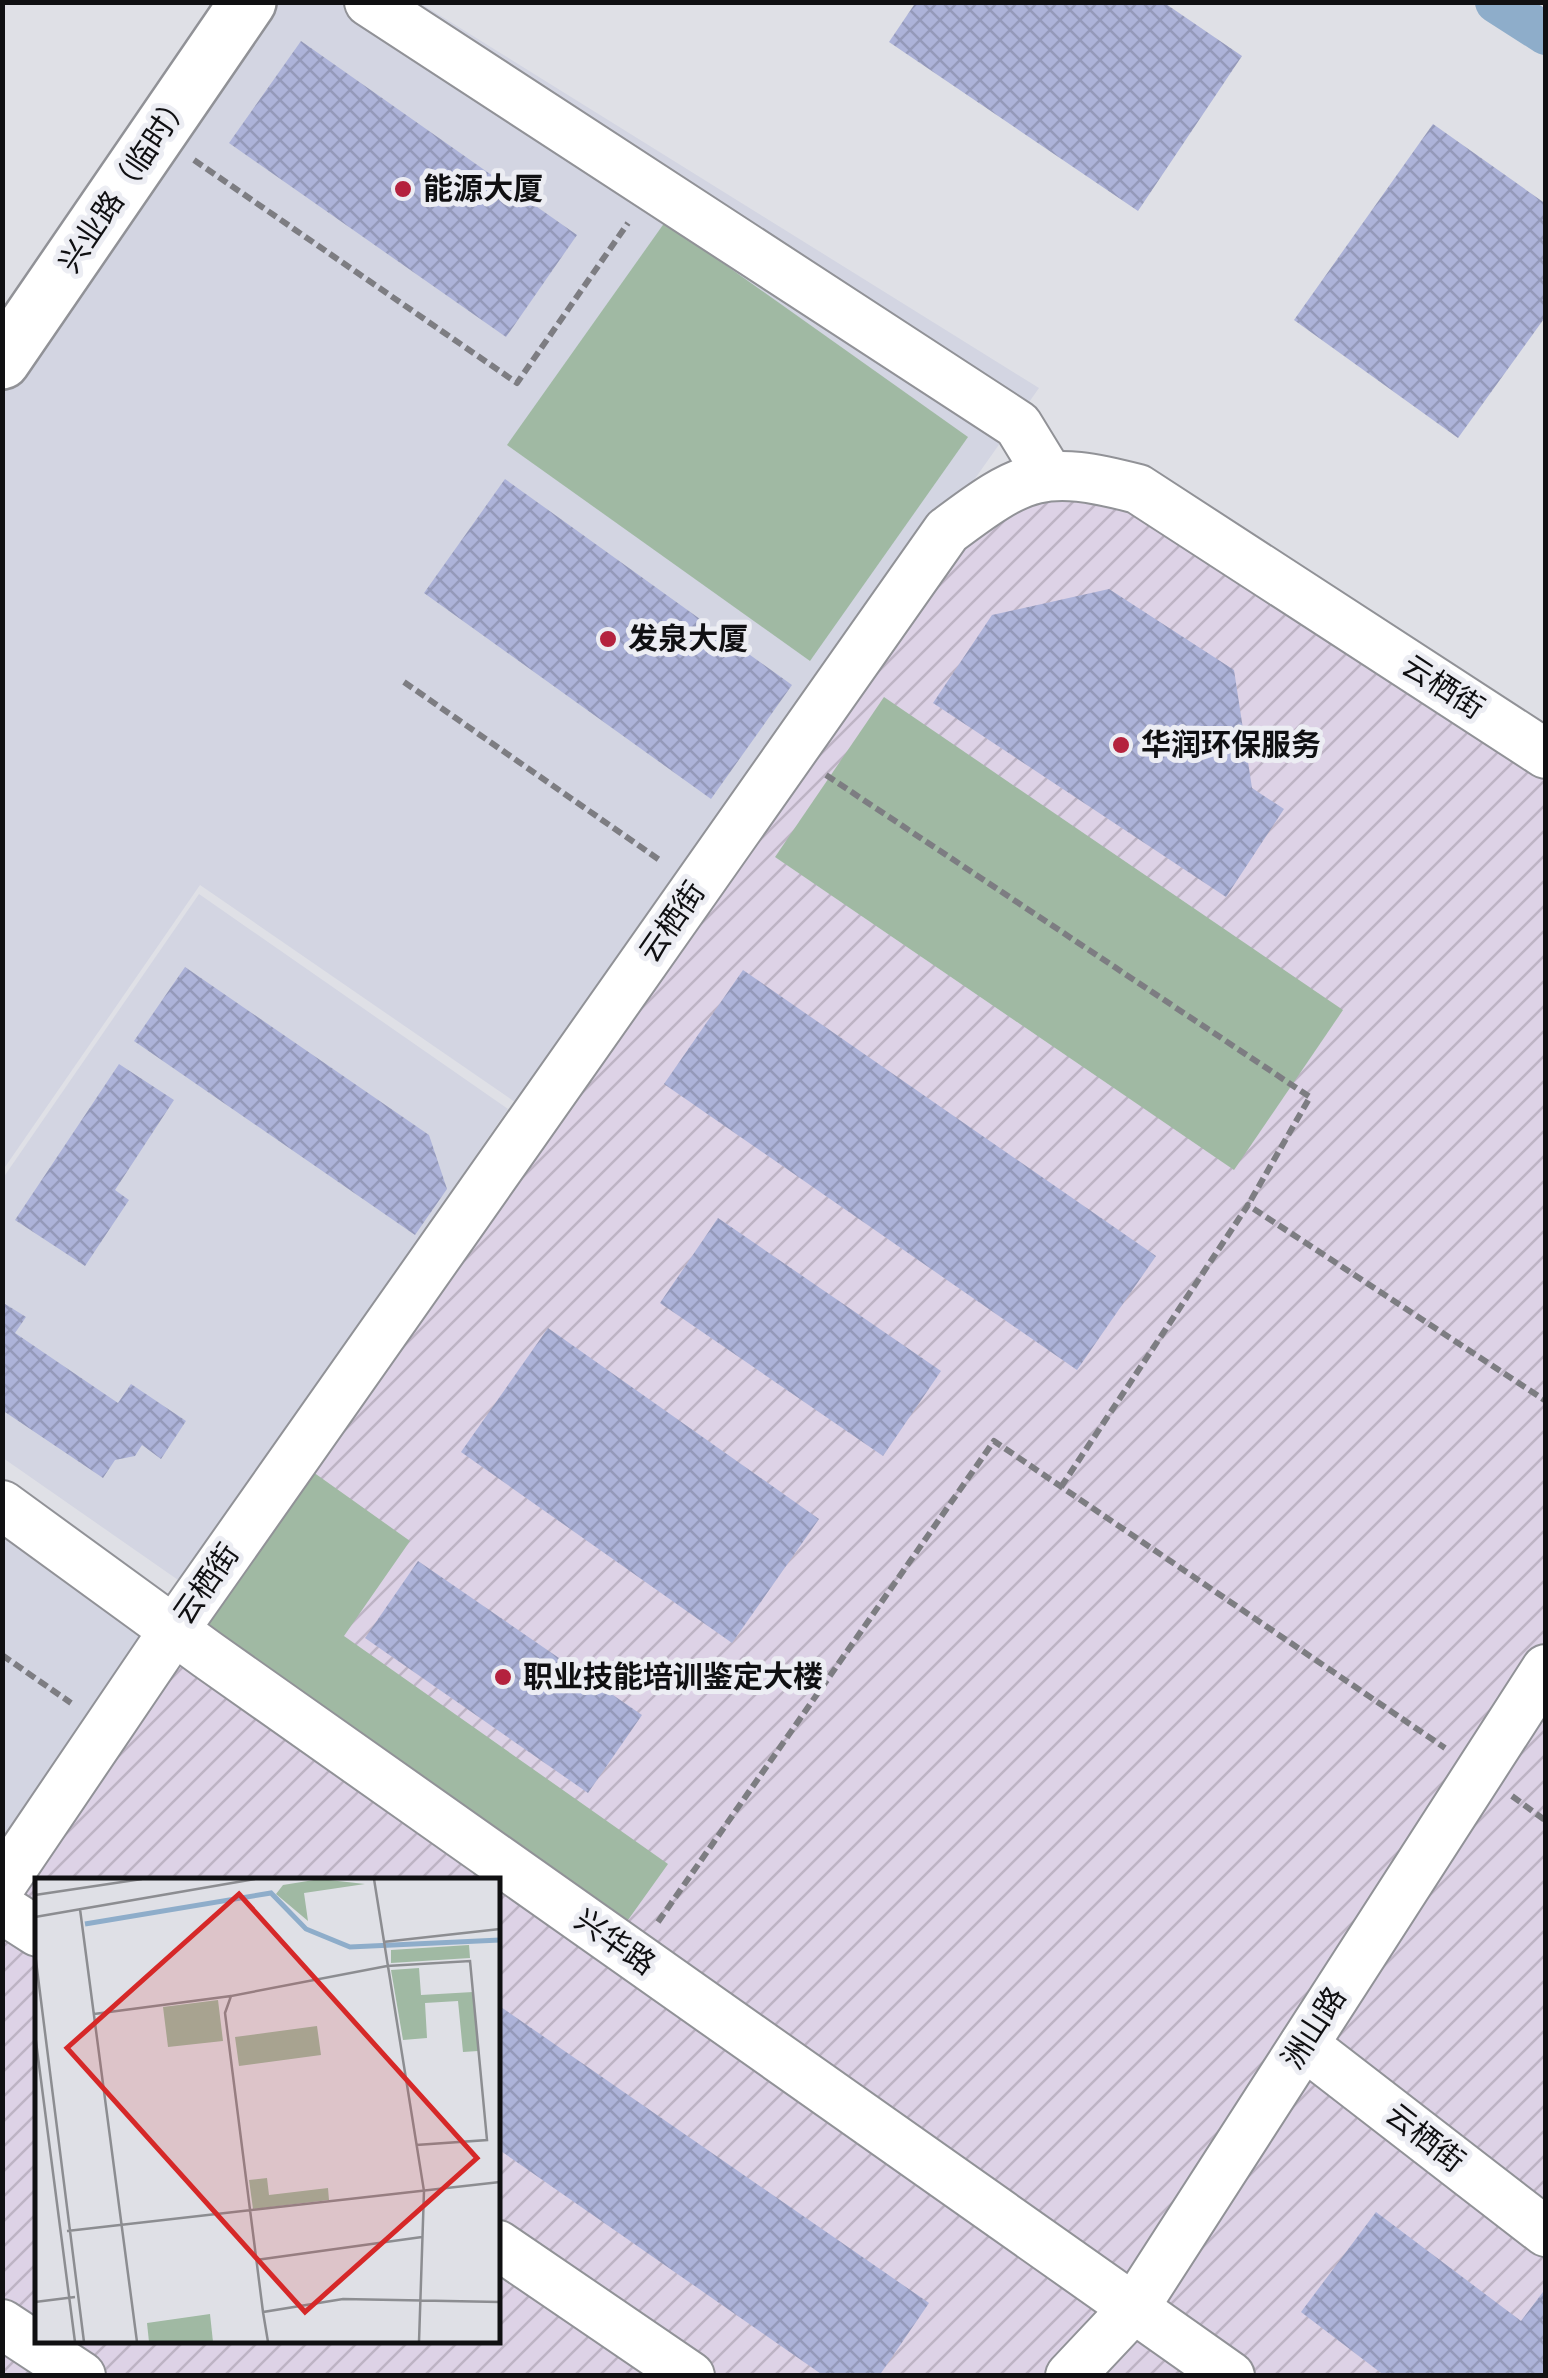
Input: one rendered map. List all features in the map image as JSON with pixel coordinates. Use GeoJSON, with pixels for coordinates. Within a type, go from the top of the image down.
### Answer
{"type":"FeatureCollection","features":[{"type":"Feature","properties":{"kind":"main road","name":"兴业路（临时）"},"geometry":{"type":"LineString","coordinates":[[2,361],[248,2]]}},
{"type":"Feature","properties":{"kind":"street"},"geometry":{"type":"LineString","coordinates":[[369,2],[1018,425],[1048,474]]}},
{"type":"Feature","properties":{"kind":"street","name":"云栖街"},"geometry":{"type":"LineString","coordinates":[[2,1884],[174,1630],[947,531],[1001,490],[1048,474],[1094,478],[1138,490],[1546,754]]}},
{"type":"Feature","properties":{"kind":"street","name":"兴华路"},"geometry":{"type":"LineString","coordinates":[[2,1505],[1230,2376]]}},
{"type":"Feature","properties":{"kind":"street","name":"洲山路"},"geometry":{"type":"LineString","coordinates":[[1070,2376],[1134,2308],[1546,1669]]}},
{"type":"Feature","properties":{"kind":"street"},"geometry":{"type":"LineString","coordinates":[[2,1908],[35,1930]]}},
{"type":"Feature","properties":{"kind":"street","name":"云栖街"},"geometry":{"type":"LineString","coordinates":[[1304,2045],[1546,2232]]}},
{"type":"Feature","properties":{"kind":"street"},"geometry":{"type":"LineString","coordinates":[[500,2245],[690,2376]]}},
{"type":"Feature","properties":{"kind":"street"},"geometry":{"type":"LineString","coordinates":[[2,2324],[81,2376]]}},
{"type":"Feature","properties":{"kind":"path"},"geometry":{"type":"LineString","coordinates":[[183,153],[517,384],[652,187]]}},
{"type":"Feature","properties":{"kind":"path"},"geometry":{"type":"LineString","coordinates":[[404,682],[698,886]]}},
{"type":"Feature","properties":{"kind":"path"},"geometry":{"type":"LineString","coordinates":[[792,752],[1310,1096],[1248,1205],[1061,1487]]}},
{"type":"Feature","properties":{"kind":"path"},"geometry":{"type":"LineString","coordinates":[[1248,1205],[1546,1401]]}},
{"type":"Feature","properties":{"kind":"path"},"geometry":{"type":"LineString","coordinates":[[635,1956],[994,1441],[1479,1772]]}},
{"type":"Feature","properties":{"kind":"path"},"geometry":{"type":"LineString","coordinates":[[2,1655],[108,1728]]}},
{"type":"Feature","properties":{"kind":"shaded area"},"geometry":{"type":"Polygon","coordinates":[[[248,3],[420,3],[1039,388],[528,1111],[200,885],[3,1170],[3,358],[248,3]]]}},
{"type":"Feature","properties":{"kind":"shaded area"},"geometry":{"type":"Polygon","coordinates":[[[1013,498],[1134,500],[1545,770],[1545,2375],[3,2376],[3,1886],[953,534],[1013,498]]]}},
{"type":"Feature","properties":{"kind":"shaded area"},"geometry":{"type":"Polygon","coordinates":[[[199,894],[508,1109],[181,1582],[3,1458],[3,1178],[199,894]]]}},
{"type":"Feature","properties":{"kind":"shaded area"},"geometry":{"type":"Polygon","coordinates":[[[3,1506],[173,1630],[3,1884],[3,1506]]]}},
{"type":"Feature","properties":{"kind":"green space"},"geometry":{"type":"Polygon","coordinates":[[[665,222],[968,437],[810,661],[507,445],[665,222]]]}},
{"type":"Feature","properties":{"kind":"green space"},"geometry":{"type":"Polygon","coordinates":[[[884,697],[1343,1010],[1234,1170],[775,857],[884,697]]]}},
{"type":"Feature","properties":{"kind":"green space"},"geometry":{"type":"Polygon","coordinates":[[[313,1472],[410,1541],[344,1636],[668,1864],[623,1927],[202,1631],[313,1472]]]}},
{"type":"Feature","properties":{"kind":"building"},"geometry":{"type":"Polygon","coordinates":[[[916,2],[1163,2],[1242,56],[1138,211],[889,42],[916,2]]]}},
{"type":"Feature","properties":{"kind":"building","name":"能源大厦"},"geometry":{"type":"Polygon","coordinates":[[[301,41],[577,235],[506,337],[229,143],[301,41]]]}},
{"type":"Feature","properties":{"kind":"building"},"geometry":{"type":"Polygon","coordinates":[[[1433,124],[1546,204],[1546,316],[1458,438],[1294,320],[1433,124]]]}},
{"type":"Feature","properties":{"kind":"building","name":"发泉大厦"},"geometry":{"type":"Polygon","coordinates":[[[505,479],[792,685],[711,799],[424,593],[505,479]]]}},
{"type":"Feature","properties":{"kind":"building","name":"华润环保服务"},"geometry":{"type":"Polygon","coordinates":[[[1109,589],[1234,670],[1252,788],[1284,809],[1226,897],[933,703],[992,615],[1109,589]]]}},
{"type":"Feature","properties":{"kind":"building"},"geometry":{"type":"Polygon","coordinates":[[[185,967],[429,1135],[447,1189],[415,1235],[134,1041],[185,967]]]}},
{"type":"Feature","properties":{"kind":"building"},"geometry":{"type":"Polygon","coordinates":[[[743,970],[1156,1256],[1077,1370],[664,1084],[743,970]]]}},
{"type":"Feature","properties":{"kind":"building"},"geometry":{"type":"Polygon","coordinates":[[[119,1064],[174,1100],[115,1190],[129,1200],[85,1266],[15,1220],[119,1064]]]}},
{"type":"Feature","properties":{"kind":"building"},"geometry":{"type":"Polygon","coordinates":[[[718,1218],[941,1371],[883,1456],[660,1303],[718,1218]]]}},
{"type":"Feature","properties":{"kind":"building"},"geometry":{"type":"Polygon","coordinates":[[[2,1302],[26,1317],[15,1333],[118,1403],[131,1384],[186,1421],[161,1459],[142,1445],[135,1456],[115,1460],[103,1478],[2,1410],[2,1302]]]}},
{"type":"Feature","properties":{"kind":"building"},"geometry":{"type":"Polygon","coordinates":[[[548,1328],[819,1519],[732,1643],[461,1452],[548,1328]]]}},
{"type":"Feature","properties":{"kind":"building","name":"职业技能培训鉴定大楼"},"geometry":{"type":"Polygon","coordinates":[[[418,1561],[642,1715],[588,1793],[365,1638],[418,1561]]]}},
{"type":"Feature","properties":{"kind":"building"},"geometry":{"type":"Polygon","coordinates":[[[500,2006],[929,2303],[879,2376],[824,2376],[500,2150],[500,2006]]]}},
{"type":"Feature","properties":{"kind":"building"},"geometry":{"type":"Polygon","coordinates":[[[1376,2212],[1521,2321],[1546,2288],[1546,2376],[1385,2376],[1301,2312],[1376,2212]]]}},
{"type":"Feature","properties":{"kind":"waterway"},"geometry":{"type":"LineString","coordinates":[[1496,2],[1546,34]]}},
{"type":"Feature","properties":{"kind":"place","name":"能源大厦"},"geometry":{"type":"Point","coordinates":[403,189]}},
{"type":"Feature","properties":{"kind":"place","name":"发泉大厦"},"geometry":{"type":"Point","coordinates":[608,639]}},
{"type":"Feature","properties":{"kind":"place","name":"华润环保服务"},"geometry":{"type":"Point","coordinates":[1121,745]}},
{"type":"Feature","properties":{"kind":"place","name":"职业技能培训鉴定大楼"},"geometry":{"type":"Point","coordinates":[503,1677]}}]}
